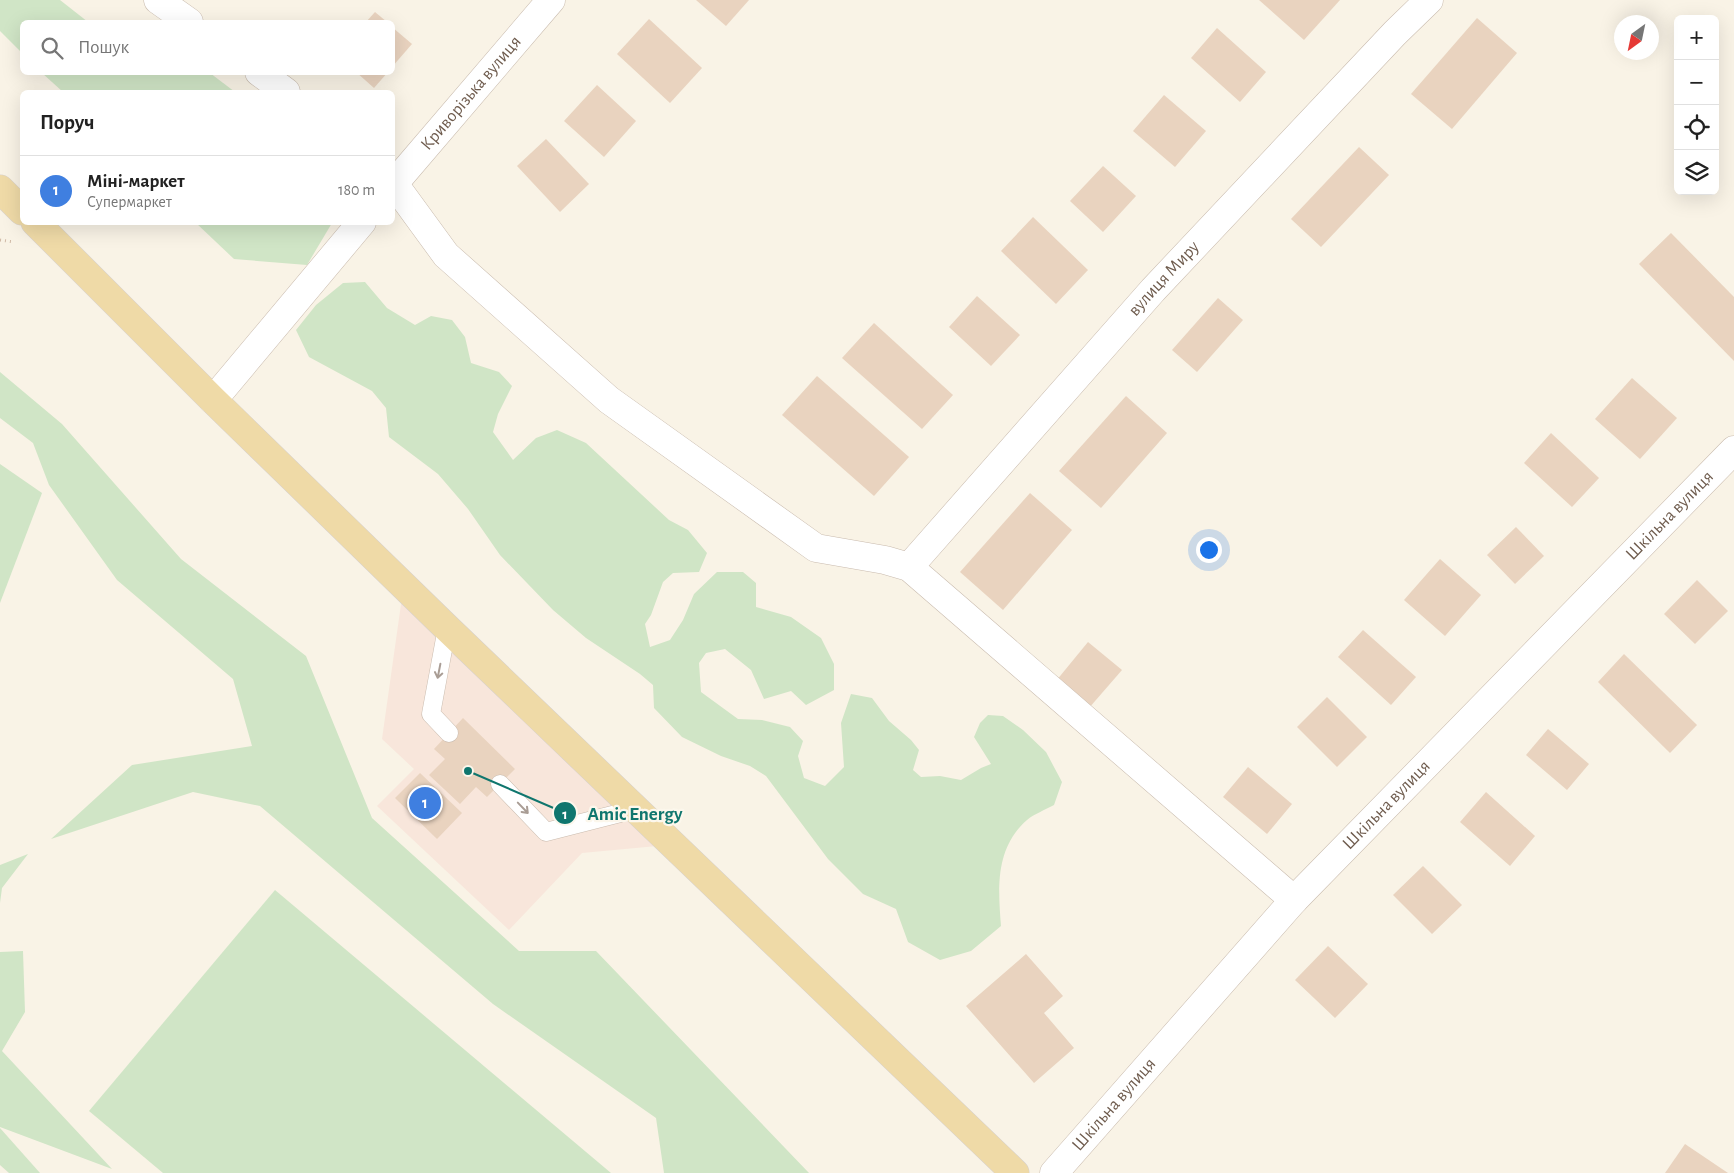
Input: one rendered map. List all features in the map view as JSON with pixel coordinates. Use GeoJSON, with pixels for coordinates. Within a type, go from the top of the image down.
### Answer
{"type":"FeatureCollection","features":[{"type":"Feature","properties":{"kind":"main road"},"geometry":{"type":"LineString","coordinates":[[0,189],[20,209]]}},
{"type":"Feature","properties":{"kind":"main road"},"geometry":{"type":"LineString","coordinates":[[37,225],[447,628],[1015,1173]]}},
{"type":"Feature","properties":{"kind":"street"},"geometry":{"type":"LineString","coordinates":[[158,0],[186,20]]}},
{"type":"Feature","properties":{"kind":"street","name":"Криворізька вулиця"},"geometry":{"type":"LineString","coordinates":[[395,181],[551,0]]}},
{"type":"Feature","properties":{"kind":"street","name":"вулиця Миру"},"geometry":{"type":"LineString","coordinates":[[909,567],[1153,290],[1395,33],[1429,0]]}},
{"type":"Feature","properties":{"kind":"street"},"geometry":{"type":"LineString","coordinates":[[263,75],[283,90]]}},
{"type":"Feature","properties":{"kind":"street"},"geometry":{"type":"LineString","coordinates":[[395,186],[446,254],[609,400],[816,548],[885,560],[909,567],[1294,900]]}},
{"type":"Feature","properties":{"kind":"street"},"geometry":{"type":"LineString","coordinates":[[213,400],[359,225]]}},
{"type":"Feature","properties":{"kind":"street","name":"Шкільна вулиця"},"geometry":{"type":"LineString","coordinates":[[1054,1173],[1294,900],[1734,450]]}},
{"type":"Feature","properties":{"kind":"lane"},"geometry":{"type":"LineString","coordinates":[[447,628],[431,714],[449,733]]}},
{"type":"Feature","properties":{"kind":"lane"},"geometry":{"type":"LineString","coordinates":[[500,784],[546,832],[636,809]]}},
{"type":"Feature","properties":{"kind":"shaded area"},"geometry":{"type":"Polygon","coordinates":[[[403,590],[668,845],[582,853],[509,930],[377,806],[414,769],[382,739],[403,590]]]}},
{"type":"Feature","properties":{"kind":"green space"},"geometry":{"type":"Polygon","coordinates":[[[0,0],[60,0],[85,20],[20,20],[20,51],[0,31],[0,0]]]}},
{"type":"Feature","properties":{"kind":"green space"},"geometry":{"type":"Polygon","coordinates":[[[44,75],[213,75],[232,90],[61,90],[44,75]]]}},
{"type":"Feature","properties":{"kind":"green space"},"geometry":{"type":"Polygon","coordinates":[[[198,225],[331,225],[307,265],[234,259],[198,225]]]}},
{"type":"Feature","properties":{"kind":"green space"},"geometry":{"type":"Polygon","coordinates":[[[365,282],[387,308],[415,325],[431,316],[452,320],[465,337],[471,363],[499,372],[512,386],[498,414],[493,432],[513,460],[536,438],[557,430],[586,443],[669,520],[688,530],[707,553],[699,572],[673,573],[663,582],[651,615],[645,624],[650,647],[670,640],[683,620],[694,594],[717,572],[743,572],[756,583],[756,607],[791,617],[821,638],[834,664],[834,690],[806,705],[791,691],[764,699],[751,670],[725,649],[706,653],[699,663],[701,692],[738,719],[762,720],[790,727],[803,741],[798,756],[804,778],[825,786],[844,767],[841,723],[851,694],[872,698],[889,721],[911,740],[919,750],[913,770],[921,777],[940,776],[961,780],[991,764],[974,737],[980,723],[988,715],[1003,716],[1023,730],[1046,752],[1062,782],[1054,805],[1027,820],[1009,843],[1004,856],[999,883],[1001,926],[971,951],[940,960],[908,942],[896,909],[863,894],[828,859],[766,776],[750,766],[721,756],[682,737],[654,708],[653,685],[640,674],[586,638],[553,610],[500,555],[468,509],[438,474],[389,437],[386,408],[372,391],[309,357],[296,330],[316,305],[343,283],[365,282]]]}},
{"type":"Feature","properties":{"kind":"green space"},"geometry":{"type":"Polygon","coordinates":[[[0,372],[62,424],[181,559],[306,656],[372,818],[519,951],[596,951],[809,1173],[664,1173],[656,1118],[493,1004],[260,806],[193,792],[51,839],[132,765],[252,746],[233,679],[117,580],[49,485],[33,443],[0,418],[0,372]]]}},
{"type":"Feature","properties":{"kind":"green space"},"geometry":{"type":"Polygon","coordinates":[[[0,464],[42,493],[0,603],[0,464]]]}},
{"type":"Feature","properties":{"kind":"green space"},"geometry":{"type":"Polygon","coordinates":[[[28,854],[2,888],[0,903],[0,865],[28,854]]]}},
{"type":"Feature","properties":{"kind":"green space"},"geometry":{"type":"Polygon","coordinates":[[[275,890],[611,1173],[163,1173],[89,1111],[275,890]]]}},
{"type":"Feature","properties":{"kind":"green space"},"geometry":{"type":"Polygon","coordinates":[[[23,951],[25,1012],[2,1051],[112,1169],[0,1127],[0,952],[23,951]]]}},
{"type":"Feature","properties":{"kind":"green space"},"geometry":{"type":"Polygon","coordinates":[[[0,1128],[40,1173],[9,1173],[0,1165],[0,1128]]]}},
{"type":"Feature","properties":{"kind":"building"},"geometry":{"type":"Polygon","coordinates":[[[696,0],[749,0],[726,26],[696,0]]]}},
{"type":"Feature","properties":{"kind":"building"},"geometry":{"type":"Polygon","coordinates":[[[1259,0],[1340,0],[1304,40],[1259,0]]]}},
{"type":"Feature","properties":{"kind":"building"},"geometry":{"type":"Polygon","coordinates":[[[375,12],[385,20],[368,20],[375,12]]]}},
{"type":"Feature","properties":{"kind":"building"},"geometry":{"type":"Polygon","coordinates":[[[1477,18],[1517,53],[1452,129],[1411,94],[1477,18]]]}},
{"type":"Feature","properties":{"kind":"building"},"geometry":{"type":"Polygon","coordinates":[[[649,19],[702,68],[670,103],[617,54],[649,19]]]}},
{"type":"Feature","properties":{"kind":"building"},"geometry":{"type":"Polygon","coordinates":[[[1217,28],[1266,72],[1240,102],[1191,58],[1217,28]]]}},
{"type":"Feature","properties":{"kind":"building"},"geometry":{"type":"Polygon","coordinates":[[[395,30],[412,44],[395,64],[395,30]]]}},
{"type":"Feature","properties":{"kind":"building"},"geometry":{"type":"Polygon","coordinates":[[[359,75],[385,75],[374,88],[359,75]]]}},
{"type":"Feature","properties":{"kind":"building"},"geometry":{"type":"Polygon","coordinates":[[[597,85],[636,121],[604,157],[564,121],[597,85]]]}},
{"type":"Feature","properties":{"kind":"building"},"geometry":{"type":"Polygon","coordinates":[[[1164,95],[1206,131],[1175,167],[1133,131],[1164,95]]]}},
{"type":"Feature","properties":{"kind":"building"},"geometry":{"type":"Polygon","coordinates":[[[546,139],[589,184],[560,212],[517,166],[546,139]]]}},
{"type":"Feature","properties":{"kind":"building"},"geometry":{"type":"Polygon","coordinates":[[[1359,147],[1389,175],[1321,247],[1291,219],[1359,147]]]}},
{"type":"Feature","properties":{"kind":"building"},"geometry":{"type":"Polygon","coordinates":[[[1103,166],[1136,196],[1103,232],[1070,201],[1103,166]]]}},
{"type":"Feature","properties":{"kind":"building"},"geometry":{"type":"Polygon","coordinates":[[[1033,217],[1088,270],[1056,304],[1001,251],[1033,217]]]}},
{"type":"Feature","properties":{"kind":"building"},"geometry":{"type":"Polygon","coordinates":[[[1671,233],[1734,297],[1734,361],[1639,264],[1671,233]]]}},
{"type":"Feature","properties":{"kind":"building"},"geometry":{"type":"Polygon","coordinates":[[[977,296],[1020,335],[991,366],[949,327],[977,296]]]}},
{"type":"Feature","properties":{"kind":"building"},"geometry":{"type":"Polygon","coordinates":[[[1218,298],[1243,320],[1197,372],[1172,350],[1218,298]]]}},
{"type":"Feature","properties":{"kind":"building"},"geometry":{"type":"Polygon","coordinates":[[[874,323],[953,395],[922,429],[842,358],[874,323]]]}},
{"type":"Feature","properties":{"kind":"building"},"geometry":{"type":"Polygon","coordinates":[[[817,376],[909,457],[874,496],[782,415],[817,376]]]}},
{"type":"Feature","properties":{"kind":"building"},"geometry":{"type":"Polygon","coordinates":[[[1632,378],[1677,418],[1640,459],[1595,419],[1632,378]]]}},
{"type":"Feature","properties":{"kind":"building"},"geometry":{"type":"Polygon","coordinates":[[[1126,396],[1167,433],[1101,508],[1059,471],[1126,396]]]}},
{"type":"Feature","properties":{"kind":"building"},"geometry":{"type":"Polygon","coordinates":[[[1551,433],[1599,478],[1572,507],[1524,463],[1551,433]]]}},
{"type":"Feature","properties":{"kind":"building"},"geometry":{"type":"Polygon","coordinates":[[[1030,493],[1072,530],[1003,610],[960,572],[1030,493]]]}},
{"type":"Feature","properties":{"kind":"building"},"geometry":{"type":"Polygon","coordinates":[[[1516,527],[1544,556],[1515,584],[1487,555],[1516,527]]]}},
{"type":"Feature","properties":{"kind":"building"},"geometry":{"type":"Polygon","coordinates":[[[1440,559],[1481,595],[1445,636],[1404,600],[1440,559]]]}},
{"type":"Feature","properties":{"kind":"building"},"geometry":{"type":"Polygon","coordinates":[[[1697,580],[1728,611],[1695,644],[1664,614],[1697,580]]]}},
{"type":"Feature","properties":{"kind":"building"},"geometry":{"type":"Polygon","coordinates":[[[1363,630],[1416,677],[1391,705],[1338,657],[1363,630]]]}},
{"type":"Feature","properties":{"kind":"building"},"geometry":{"type":"Polygon","coordinates":[[[1088,642],[1122,670],[1089,708],[1056,681],[1088,642]]]}},
{"type":"Feature","properties":{"kind":"building"},"geometry":{"type":"Polygon","coordinates":[[[1624,654],[1697,725],[1670,753],[1598,682],[1624,654]]]}},
{"type":"Feature","properties":{"kind":"building"},"geometry":{"type":"Polygon","coordinates":[[[1327,697],[1367,737],[1337,767],[1297,727],[1327,697]]]}},
{"type":"Feature","properties":{"kind":"building"},"geometry":{"type":"Polygon","coordinates":[[[463,718],[515,769],[487,797],[476,787],[460,804],[429,775],[445,759],[434,749],[463,718]]]}},
{"type":"Feature","properties":{"kind":"building"},"geometry":{"type":"Polygon","coordinates":[[[1548,729],[1589,764],[1567,790],[1526,755],[1548,729]]]}},
{"type":"Feature","properties":{"kind":"building"},"geometry":{"type":"Polygon","coordinates":[[[1248,767],[1292,804],[1267,834],[1223,797],[1248,767]]]}},
{"type":"Feature","properties":{"kind":"building"},"geometry":{"type":"Polygon","coordinates":[[[420,773],[462,813],[437,839],[395,798],[420,773]]]}},
{"type":"Feature","properties":{"kind":"building"},"geometry":{"type":"Polygon","coordinates":[[[1486,792],[1535,836],[1510,866],[1460,822],[1486,792]]]}},
{"type":"Feature","properties":{"kind":"building"},"geometry":{"type":"Polygon","coordinates":[[[1423,866],[1462,905],[1432,934],[1393,895],[1423,866]]]}},
{"type":"Feature","properties":{"kind":"building"},"geometry":{"type":"Polygon","coordinates":[[[1328,946],[1368,984],[1335,1018],[1295,980],[1328,946]]]}},
{"type":"Feature","properties":{"kind":"building"},"geometry":{"type":"Polygon","coordinates":[[[1026,954],[1063,996],[1044,1013],[1074,1048],[1034,1083],[966,1006],[1026,954]]]}},
{"type":"Feature","properties":{"kind":"building"},"geometry":{"type":"Polygon","coordinates":[[[1685,1144],[1728,1173],[1665,1173],[1685,1144]]]}},
{"type":"Feature","properties":{"kind":"place","name":"Amic Energy"},"geometry":{"type":"Point","coordinates":[468,771]}},
{"type":"Feature","properties":{"kind":"place","name":"Міні-маркет"},"geometry":{"type":"Point","coordinates":[425,803]}}]}
